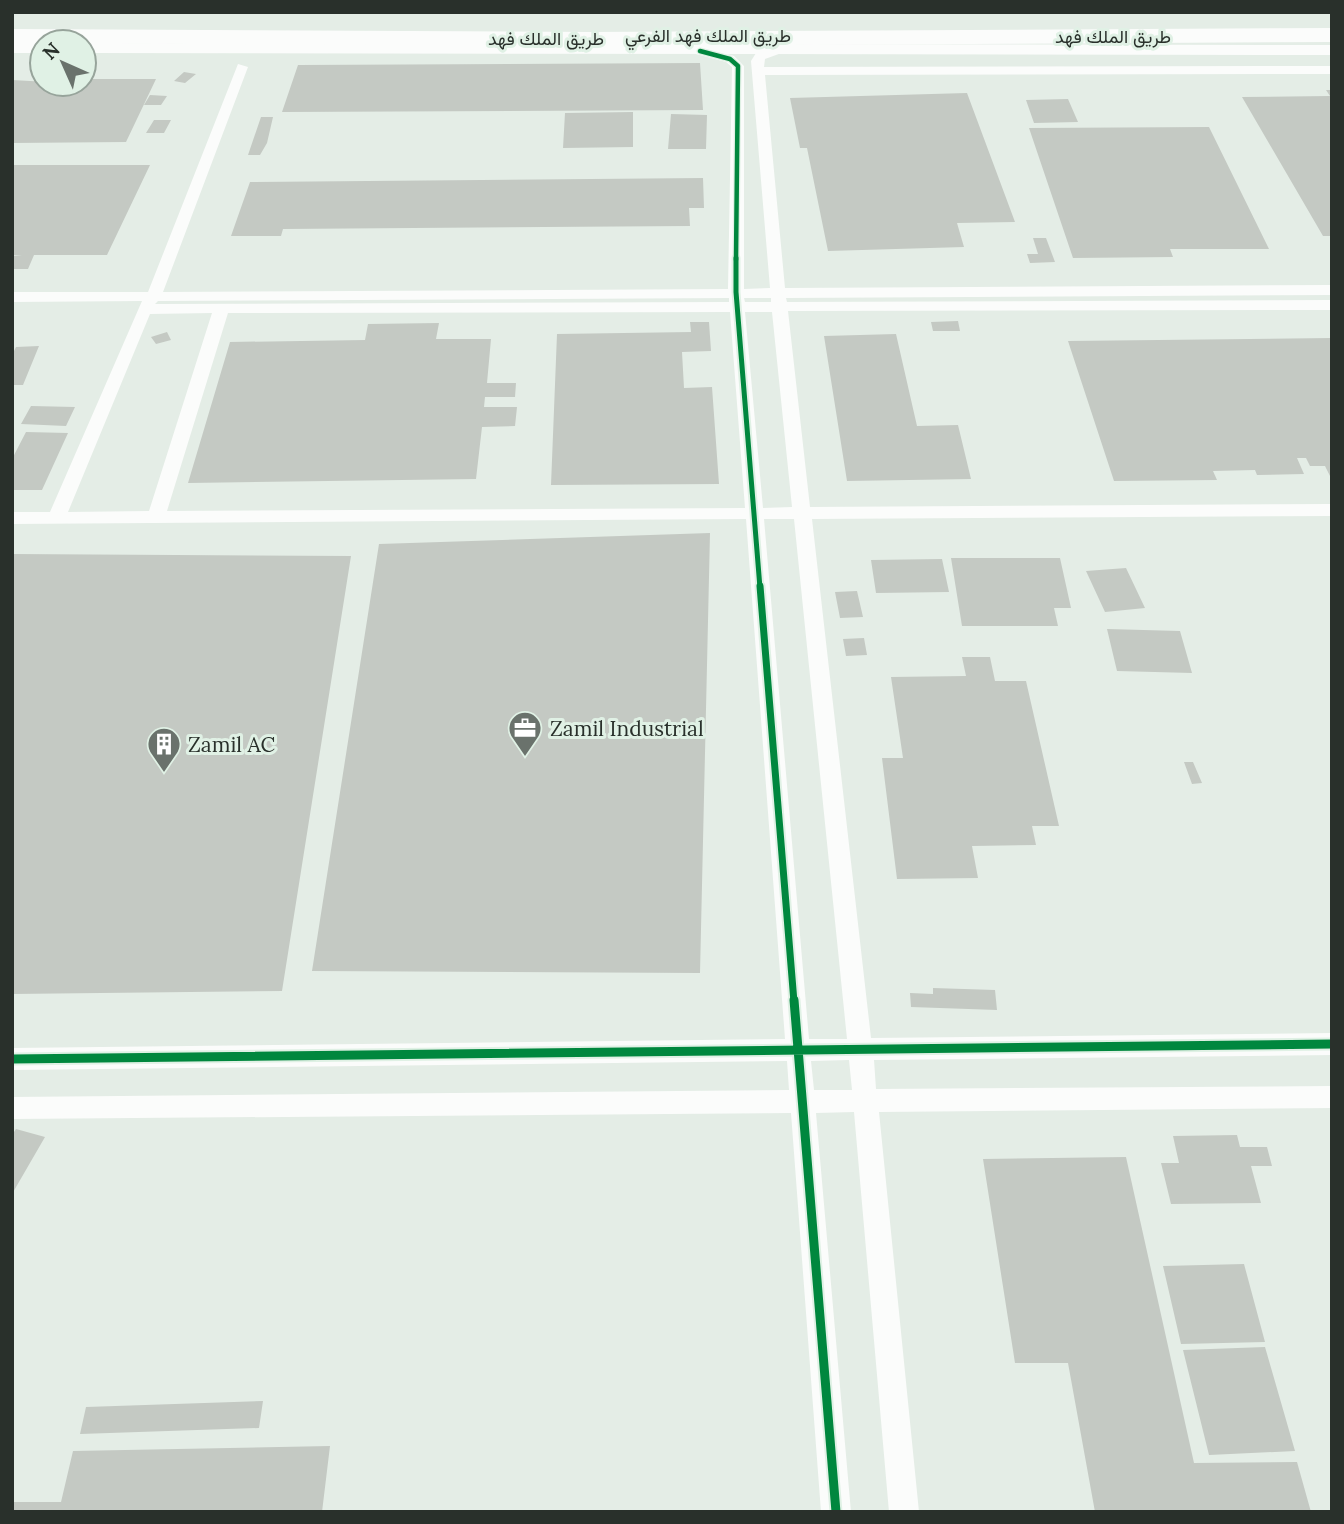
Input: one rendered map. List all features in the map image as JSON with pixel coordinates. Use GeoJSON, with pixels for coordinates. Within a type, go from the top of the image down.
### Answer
{"type":"FeatureCollection","features":[{"type":"Feature","properties":{"kind":"highway"},"geometry":{"type":"LineString","coordinates":[[336,16],[523,23]]}},
{"type":"Feature","properties":{"kind":"highway","name":"طريق الملك فهد"},"geometry":{"type":"LineString","coordinates":[[12,36],[367,30],[523,23],[1332,22]]}},
{"type":"Feature","properties":{"kind":"highway","name":"طريق الملك فهد"},"geometry":{"type":"LineString","coordinates":[[12,25],[367,30],[592,39],[1332,34]]}},
{"type":"Feature","properties":{"kind":"highway"},"geometry":{"type":"LineString","coordinates":[[213,50],[592,39]]}},
{"type":"Feature","properties":{"kind":"main road","name":"طريق الملك فهد الفرعي"},"geometry":{"type":"LineString","coordinates":[[98,48],[1332,50]]}},
{"type":"Feature","properties":{"kind":"street"},"geometry":{"type":"LineString","coordinates":[[700,51],[730,59],[738,66],[736,300],[836,1512]]}},
{"type":"Feature","properties":{"kind":"street"},"geometry":{"type":"LineString","coordinates":[[781,51],[760,55],[757,61],[779,300],[860,1047],[904,1512]]}},
{"type":"Feature","properties":{"kind":"street"},"geometry":{"type":"LineString","coordinates":[[56,518],[149,302],[242,67]]}},
{"type":"Feature","properties":{"kind":"street"},"geometry":{"type":"LineString","coordinates":[[759,71],[1332,70]]}},
{"type":"Feature","properties":{"kind":"street"},"geometry":{"type":"LineString","coordinates":[[779,300],[1332,290]]}},
{"type":"Feature","properties":{"kind":"street"},"geometry":{"type":"LineString","coordinates":[[12,298],[149,302],[779,300],[1332,305]]}},
{"type":"Feature","properties":{"kind":"street"},"geometry":{"type":"LineString","coordinates":[[12,311],[149,302],[221,310],[736,300]]}},
{"type":"Feature","properties":{"kind":"street"},"geometry":{"type":"LineString","coordinates":[[156,518],[221,310]]}},
{"type":"Feature","properties":{"kind":"street"},"geometry":{"type":"LineString","coordinates":[[12,517],[1332,510]]}},
{"type":"Feature","properties":{"kind":"street"},"geometry":{"type":"LineString","coordinates":[[12,1059],[860,1047],[1332,1044]]}},
{"type":"Feature","properties":{"kind":"street"},"geometry":{"type":"LineString","coordinates":[[12,1108],[1332,1097]]}},
{"type":"Feature","properties":{"kind":"building"},"geometry":{"type":"Polygon","coordinates":[[[700,63],[703,110],[282,112],[298,65],[700,63]]]}},
{"type":"Feature","properties":{"kind":"building"},"geometry":{"type":"Polygon","coordinates":[[[184,72],[196,74],[185,83],[174,81],[184,72]]]}},
{"type":"Feature","properties":{"kind":"building"},"geometry":{"type":"Polygon","coordinates":[[[98,79],[156,79],[126,142],[12,143],[12,80],[28,81],[28,98],[98,98],[98,79]]]}},
{"type":"Feature","properties":{"kind":"building"},"geometry":{"type":"Polygon","coordinates":[[[1326,90],[1332,90],[1332,236],[1323,236],[1242,97],[1330,96],[1326,90]]]}},
{"type":"Feature","properties":{"kind":"building"},"geometry":{"type":"Polygon","coordinates":[[[967,93],[1015,222],[957,223],[964,247],[828,251],[807,148],[800,148],[790,98],[967,93]]]}},
{"type":"Feature","properties":{"kind":"building"},"geometry":{"type":"Polygon","coordinates":[[[150,95],[167,96],[161,105],[144,105],[150,95]]]}},
{"type":"Feature","properties":{"kind":"building"},"geometry":{"type":"Polygon","coordinates":[[[1068,99],[1078,122],[1034,123],[1026,100],[1068,99]]]}},
{"type":"Feature","properties":{"kind":"building"},"geometry":{"type":"Polygon","coordinates":[[[633,112],[633,147],[563,148],[565,113],[633,112]]]}},
{"type":"Feature","properties":{"kind":"building"},"geometry":{"type":"Polygon","coordinates":[[[671,114],[707,115],[706,149],[668,149],[671,114]]]}},
{"type":"Feature","properties":{"kind":"building"},"geometry":{"type":"Polygon","coordinates":[[[261,117],[273,117],[267,143],[260,155],[248,155],[261,117]]]}},
{"type":"Feature","properties":{"kind":"building"},"geometry":{"type":"Polygon","coordinates":[[[154,120],[171,120],[164,133],[146,133],[154,120]]]}},
{"type":"Feature","properties":{"kind":"building"},"geometry":{"type":"Polygon","coordinates":[[[1209,127],[1269,249],[1170,249],[1173,257],[1073,258],[1029,128],[1209,127]]]}},
{"type":"Feature","properties":{"kind":"building"},"geometry":{"type":"Polygon","coordinates":[[[12,165],[150,165],[107,255],[34,255],[28,269],[12,269],[12,256],[22,256],[12,255],[12,165]]]}},
{"type":"Feature","properties":{"kind":"building"},"geometry":{"type":"Polygon","coordinates":[[[703,178],[704,208],[689,208],[690,226],[283,229],[281,236],[231,236],[250,182],[703,178]]]}},
{"type":"Feature","properties":{"kind":"building"},"geometry":{"type":"Polygon","coordinates":[[[1033,238],[1046,238],[1055,262],[1030,263],[1027,254],[1038,254],[1033,238]]]}},
{"type":"Feature","properties":{"kind":"building"},"geometry":{"type":"Polygon","coordinates":[[[958,321],[960,331],[933,331],[931,322],[958,321]]]}},
{"type":"Feature","properties":{"kind":"building"},"geometry":{"type":"Polygon","coordinates":[[[690,322],[709,322],[711,351],[682,352],[684,388],[712,387],[719,484],[551,485],[557,334],[691,332],[690,322]]]}},
{"type":"Feature","properties":{"kind":"building"},"geometry":{"type":"Polygon","coordinates":[[[439,323],[436,339],[491,339],[487,383],[516,383],[515,397],[485,397],[484,407],[517,407],[515,426],[482,427],[476,479],[188,483],[230,342],[365,340],[368,324],[439,323]]]}},
{"type":"Feature","properties":{"kind":"building"},"geometry":{"type":"Polygon","coordinates":[[[167,332],[171,340],[156,344],[151,337],[167,332]]]}},
{"type":"Feature","properties":{"kind":"building"},"geometry":{"type":"Polygon","coordinates":[[[896,334],[917,426],[958,425],[971,479],[847,481],[824,336],[896,334]]]}},
{"type":"Feature","properties":{"kind":"building"},"geometry":{"type":"Polygon","coordinates":[[[1332,338],[1332,480],[1325,466],[1310,466],[1306,458],[1297,458],[1304,474],[1257,475],[1255,470],[1213,471],[1217,480],[1114,481],[1068,341],[1332,338]]]}},
{"type":"Feature","properties":{"kind":"building"},"geometry":{"type":"Polygon","coordinates":[[[39,346],[23,385],[12,385],[12,355],[16,347],[39,346]]]}},
{"type":"Feature","properties":{"kind":"building"},"geometry":{"type":"Polygon","coordinates":[[[31,406],[75,407],[66,426],[21,424],[31,406]]]}},
{"type":"Feature","properties":{"kind":"building"},"geometry":{"type":"Polygon","coordinates":[[[26,432],[68,433],[42,490],[12,490],[12,459],[26,432]]]}},
{"type":"Feature","properties":{"kind":"building","name":"Zamil Industrial"},"geometry":{"type":"Polygon","coordinates":[[[710,533],[700,973],[312,971],[379,544],[710,533]]]}},
{"type":"Feature","properties":{"kind":"building","name":"Zamil AC"},"geometry":{"type":"Polygon","coordinates":[[[12,554],[351,556],[282,991],[12,994],[12,554]]]}},
{"type":"Feature","properties":{"kind":"building"},"geometry":{"type":"Polygon","coordinates":[[[951,558],[1060,558],[1071,608],[1054,608],[1058,626],[962,626],[951,558]]]}},
{"type":"Feature","properties":{"kind":"building"},"geometry":{"type":"Polygon","coordinates":[[[942,559],[949,592],[876,593],[871,560],[942,559]]]}},
{"type":"Feature","properties":{"kind":"building"},"geometry":{"type":"Polygon","coordinates":[[[1126,568],[1145,608],[1105,612],[1086,571],[1126,568]]]}},
{"type":"Feature","properties":{"kind":"building"},"geometry":{"type":"Polygon","coordinates":[[[857,591],[863,617],[840,618],[835,592],[857,591]]]}},
{"type":"Feature","properties":{"kind":"building"},"geometry":{"type":"Polygon","coordinates":[[[1107,629],[1180,631],[1192,673],[1117,671],[1107,629]]]}},
{"type":"Feature","properties":{"kind":"building"},"geometry":{"type":"Polygon","coordinates":[[[864,638],[867,655],[846,656],[843,639],[864,638]]]}},
{"type":"Feature","properties":{"kind":"building"},"geometry":{"type":"Polygon","coordinates":[[[962,657],[990,657],[995,681],[1026,681],[1059,826],[1032,826],[1036,845],[972,846],[978,878],[897,879],[882,758],[903,758],[891,677],[966,676],[962,657]]]}},
{"type":"Feature","properties":{"kind":"building"},"geometry":{"type":"Polygon","coordinates":[[[1184,762],[1193,762],[1202,783],[1192,784],[1184,762]]]}},
{"type":"Feature","properties":{"kind":"building"},"geometry":{"type":"Polygon","coordinates":[[[933,988],[995,990],[997,1010],[911,1007],[910,993],[933,994],[933,988]]]}},
{"type":"Feature","properties":{"kind":"building"},"geometry":{"type":"Polygon","coordinates":[[[16,1129],[45,1137],[12,1194],[12,1135],[16,1129]]]}},
{"type":"Feature","properties":{"kind":"building"},"geometry":{"type":"Polygon","coordinates":[[[1237,1135],[1240,1147],[1267,1147],[1272,1166],[1251,1166],[1261,1203],[1171,1204],[1161,1163],[1179,1163],[1173,1136],[1237,1135]]]}},
{"type":"Feature","properties":{"kind":"building"},"geometry":{"type":"Polygon","coordinates":[[[1126,1157],[1194,1463],[1297,1462],[1311,1512],[1095,1512],[1068,1363],[1015,1363],[983,1159],[1126,1157]]]}},
{"type":"Feature","properties":{"kind":"building"},"geometry":{"type":"Polygon","coordinates":[[[1244,1264],[1265,1342],[1181,1344],[1163,1266],[1244,1264]]]}},
{"type":"Feature","properties":{"kind":"building"},"geometry":{"type":"Polygon","coordinates":[[[1265,1347],[1295,1451],[1209,1455],[1183,1350],[1265,1347]]]}},
{"type":"Feature","properties":{"kind":"building"},"geometry":{"type":"Polygon","coordinates":[[[263,1401],[259,1428],[80,1434],[86,1407],[263,1401]]]}},
{"type":"Feature","properties":{"kind":"building"},"geometry":{"type":"Polygon","coordinates":[[[330,1446],[322,1512],[12,1512],[12,1502],[61,1502],[73,1451],[330,1446]]]}},
{"type":"Feature","properties":{"kind":"cycle path"},"geometry":{"type":"LineString","coordinates":[[700,51],[730,59],[738,66],[736,292],[836,1512]]}},
{"type":"Feature","properties":{"kind":"cycle path"},"geometry":{"type":"LineString","coordinates":[[12,1059],[1332,1044]]}},
{"type":"Feature","properties":{"kind":"place","name":"Zamil Industrial"},"geometry":{"type":"Point","coordinates":[525,758]}},
{"type":"Feature","properties":{"kind":"place","name":"Zamil AC"},"geometry":{"type":"Point","coordinates":[164,774]}}]}
